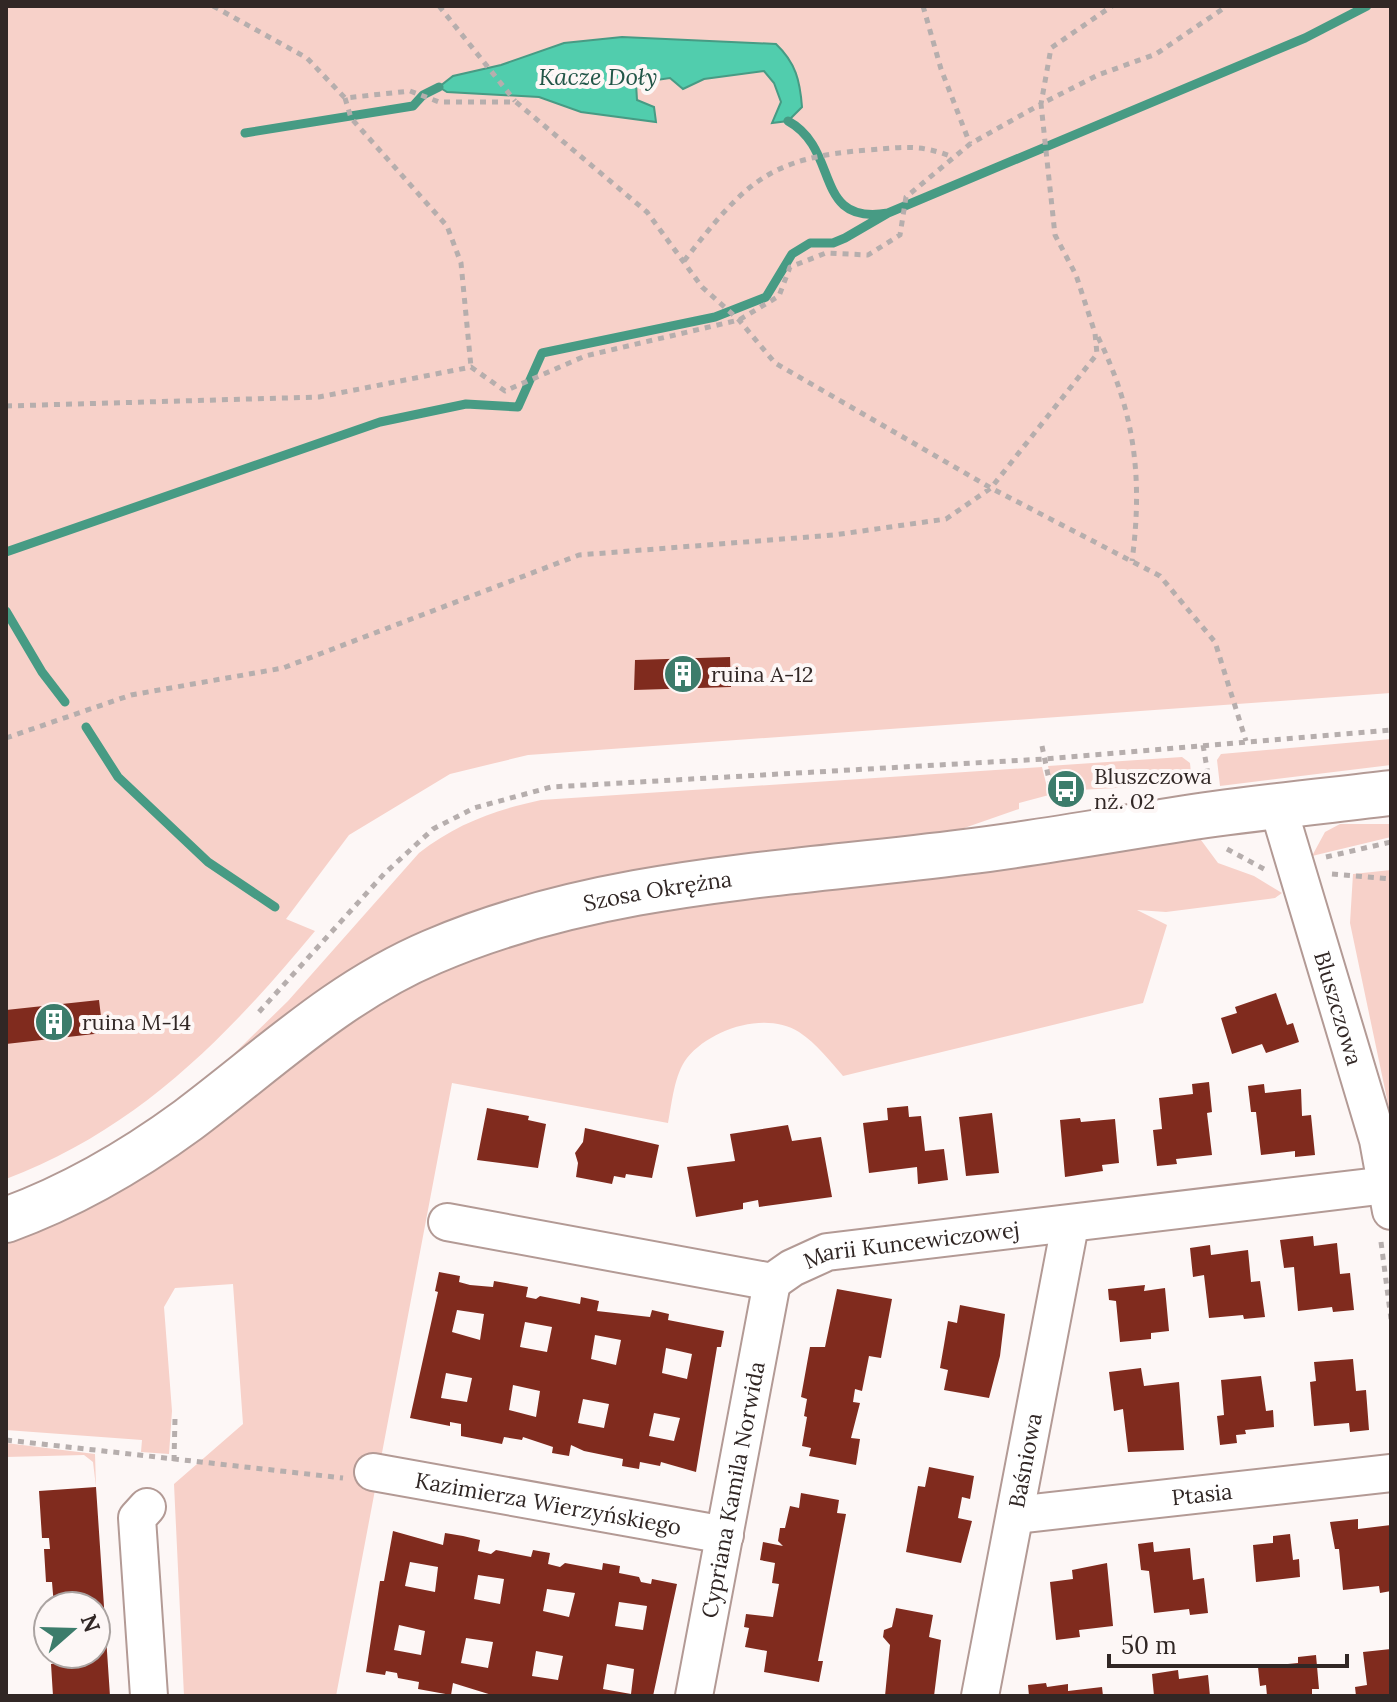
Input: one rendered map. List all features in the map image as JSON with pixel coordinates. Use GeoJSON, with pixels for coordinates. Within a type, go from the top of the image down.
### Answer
{"type":"FeatureCollection","features":[{"type":"Feature","properties":{"kind":"street","name":"Szosa Okrężna"},"geometry":{"type":"LineString","coordinates":[[6,1220],[76,1190],[132,1158],[190,1118],[309,1022],[360,989],[430,953],[499,925],[571,905],[637,894],[1391,793]]}},
{"type":"Feature","properties":{"kind":"street","name":"Bluszczowa"},"geometry":{"type":"LineString","coordinates":[[1278,807],[1341,1010],[1389,1198]]}},
{"type":"Feature","properties":{"kind":"street","name":"Marii Kuncewiczowej"},"geometry":{"type":"LineString","coordinates":[[772,1282],[792,1268],[827,1252],[1070,1225],[1389,1198]]}},
{"type":"Feature","properties":{"kind":"street"},"geometry":{"type":"LineString","coordinates":[[447,1222],[772,1282]]}},
{"type":"Feature","properties":{"kind":"street","name":"Baśniowa"},"geometry":{"type":"LineString","coordinates":[[980,1696],[1070,1225]]}},
{"type":"Feature","properties":{"kind":"street","name":"Cypriana Kamila Norwida"},"geometry":{"type":"LineString","coordinates":[[694,1696],[772,1282]]}},
{"type":"Feature","properties":{"kind":"street","name":"Kazimierza Wierzyńskiego"},"geometry":{"type":"LineString","coordinates":[[373,1472],[725,1535]]}},
{"type":"Feature","properties":{"kind":"street","name":"Ptasia"},"geometry":{"type":"LineString","coordinates":[[1015,1515],[1391,1473]]}},
{"type":"Feature","properties":{"kind":"street"},"geometry":{"type":"LineString","coordinates":[[147,1507],[137,1518],[149,1696]]}},
{"type":"Feature","properties":{"kind":"path"},"geometry":{"type":"LineString","coordinates":[[213,6],[307,58],[345,98],[351,118],[447,226],[461,263],[471,367]]}},
{"type":"Feature","properties":{"kind":"path"},"geometry":{"type":"LineString","coordinates":[[439,6],[516,102],[647,212],[702,287],[739,320],[775,363],[991,488],[1160,576],[1215,642],[1246,741]]}},
{"type":"Feature","properties":{"kind":"path"},"geometry":{"type":"LineString","coordinates":[[923,6],[941,69],[970,144]]}},
{"type":"Feature","properties":{"kind":"path"},"geometry":{"type":"LineString","coordinates":[[1112,6],[1051,48],[1041,104],[1055,235],[1076,275],[1095,333],[1119,381],[1137,458],[1138,515],[1132,561]]}},
{"type":"Feature","properties":{"kind":"path"},"geometry":{"type":"LineString","coordinates":[[6,406],[319,397],[471,367],[505,391],[585,356],[739,320],[779,296],[790,267],[826,253],[868,255],[900,235],[906,197],[970,144],[1098,75],[1156,54],[1227,6]]}},
{"type":"Feature","properties":{"kind":"path"},"geometry":{"type":"LineString","coordinates":[[345,98],[410,91],[439,102],[516,102]]}},
{"type":"Feature","properties":{"kind":"path"},"geometry":{"type":"LineString","coordinates":[[684,261],[728,205],[781,165],[849,151],[924,146],[953,157]]}},
{"type":"Feature","properties":{"kind":"path"},"geometry":{"type":"LineString","coordinates":[[6,738],[131,695],[283,668],[579,555],[834,535],[946,519],[991,488],[1097,354],[1095,333]]}},
{"type":"Feature","properties":{"kind":"path"},"geometry":{"type":"LineString","coordinates":[[1180,748],[1391,730]]}},
{"type":"Feature","properties":{"kind":"path"},"geometry":{"type":"LineString","coordinates":[[1203,745],[1210,785]]}},
{"type":"Feature","properties":{"kind":"path"},"geometry":{"type":"LineString","coordinates":[[1042,746],[1053,799],[1042,802]]}},
{"type":"Feature","properties":{"kind":"path"},"geometry":{"type":"LineString","coordinates":[[1315,860],[1391,842]]}},
{"type":"Feature","properties":{"kind":"path"},"geometry":{"type":"LineString","coordinates":[[1220,843],[1251,864],[1275,872]]}},
{"type":"Feature","properties":{"kind":"path"},"geometry":{"type":"LineString","coordinates":[[1321,873],[1391,879]]}},
{"type":"Feature","properties":{"kind":"path"},"geometry":{"type":"LineString","coordinates":[[174,1461],[175,1418]]}},
{"type":"Feature","properties":{"kind":"path"},"geometry":{"type":"LineString","coordinates":[[6,1440],[363,1480],[373,1472]]}},
{"type":"Feature","properties":{"kind":"shaded area"},"geometry":{"type":"Polygon","coordinates":[[[6,6],[1391,6],[1391,693],[528,755],[450,774],[349,835],[286,919],[315,931],[248,1007],[177,1076],[139,1107],[98,1134],[6,1179],[6,6]]]}},
{"type":"Feature","properties":{"kind":"shaded area"},"geometry":{"type":"Polygon","coordinates":[[[1391,739],[1391,765],[1220,786],[1217,760],[1221,754],[1391,739]]]}},
{"type":"Feature","properties":{"kind":"shaded area"},"geometry":{"type":"Polygon","coordinates":[[[1182,757],[1190,763],[1192,784],[1079,790],[1077,782],[1053,788],[1048,766],[1182,757]]]}},
{"type":"Feature","properties":{"kind":"shaded area"},"geometry":{"type":"Polygon","coordinates":[[[1042,767],[1049,795],[1019,803],[1019,809],[947,834],[636,875],[200,1087],[288,1001],[419,853],[447,834],[492,814],[541,800],[1042,767]]]}},
{"type":"Feature","properties":{"kind":"shaded area"},"geometry":{"type":"Polygon","coordinates":[[[1340,824],[1391,824],[1391,837],[1312,856],[1325,832],[1340,824]]]}},
{"type":"Feature","properties":{"kind":"shaded area"},"geometry":{"type":"Polygon","coordinates":[[[1201,840],[1218,863],[1254,876],[1282,893],[1275,898],[1166,912],[1137,910],[1167,925],[1143,1003],[843,1076],[799,1032],[771,1023],[739,1026],[710,1039],[687,1058],[676,1081],[668,1123],[452,1083],[336,1696],[184,1696],[174,1484],[243,1424],[233,1284],[175,1288],[164,1307],[172,1411],[169,1454],[141,1452],[142,1440],[6,1430],[6,1240],[336,1026],[448,965],[534,934],[696,903],[1201,840]]]}},
{"type":"Feature","properties":{"kind":"shaded area"},"geometry":{"type":"Polygon","coordinates":[[[1391,870],[1391,1118],[1350,923],[1353,874],[1391,870]]]}},
{"type":"Feature","properties":{"kind":"shaded area"},"geometry":{"type":"Polygon","coordinates":[[[6,1443],[95,1454],[96,1487],[93,1462],[84,1455],[6,1457],[6,1443]]]}},
{"type":"Feature","properties":{"kind":"water","name":"Kacze Doły"},"geometry":{"type":"Polygon","coordinates":[[[622,37],[776,44],[796,73],[802,107],[788,121],[772,123],[781,102],[774,83],[764,71],[704,79],[683,89],[670,78],[636,83],[637,100],[654,107],[656,122],[581,112],[539,97],[447,92],[439,87],[453,76],[501,65],[564,43],[622,37]]]}},
{"type":"Feature","properties":{"kind":"building","name":"ruina A-12"},"geometry":{"type":"Polygon","coordinates":[[[730,657],[731,687],[634,690],[635,660],[730,657]]]}},
{"type":"Feature","properties":{"kind":"building"},"geometry":{"type":"Polygon","coordinates":[[[1276,993],[1287,1025],[1293,1023],[1299,1042],[1266,1053],[1262,1044],[1232,1054],[1221,1018],[1237,1013],[1235,1007],[1276,993]]]}},
{"type":"Feature","properties":{"kind":"building","name":"ruina M-14"},"geometry":{"type":"Polygon","coordinates":[[[99,1000],[103,1033],[6,1044],[6,1010],[99,1000]]]}},
{"type":"Feature","properties":{"kind":"building"},"geometry":{"type":"Polygon","coordinates":[[[1209,1082],[1212,1112],[1207,1113],[1212,1155],[1176,1159],[1177,1164],[1157,1166],[1153,1130],[1162,1129],[1159,1098],[1193,1094],[1192,1084],[1209,1082]]]}},
{"type":"Feature","properties":{"kind":"building"},"geometry":{"type":"Polygon","coordinates":[[[1264,1084],[1265,1093],[1301,1089],[1302,1116],[1311,1115],[1315,1155],[1295,1157],[1295,1151],[1261,1155],[1256,1112],[1251,1112],[1248,1086],[1264,1084]]]}},
{"type":"Feature","properties":{"kind":"building"},"geometry":{"type":"Polygon","coordinates":[[[908,1106],[909,1117],[921,1116],[925,1151],[944,1149],[948,1180],[918,1184],[917,1167],[869,1173],[863,1123],[888,1120],[887,1108],[908,1106]]]}},
{"type":"Feature","properties":{"kind":"building"},"geometry":{"type":"Polygon","coordinates":[[[487,1108],[529,1116],[528,1120],[546,1124],[538,1168],[477,1160],[487,1108]]]}},
{"type":"Feature","properties":{"kind":"building"},"geometry":{"type":"Polygon","coordinates":[[[992,1113],[999,1173],[966,1176],[959,1117],[992,1113]]]}},
{"type":"Feature","properties":{"kind":"building"},"geometry":{"type":"Polygon","coordinates":[[[1080,1118],[1081,1122],[1115,1119],[1119,1163],[1102,1165],[1103,1171],[1065,1177],[1060,1120],[1080,1118]]]}},
{"type":"Feature","properties":{"kind":"building"},"geometry":{"type":"Polygon","coordinates":[[[788,1125],[792,1141],[821,1137],[832,1197],[759,1207],[758,1200],[743,1203],[743,1209],[696,1217],[687,1167],[735,1161],[730,1134],[788,1125]]]}},
{"type":"Feature","properties":{"kind":"building"},"geometry":{"type":"Polygon","coordinates":[[[585,1128],[659,1145],[652,1178],[626,1174],[625,1178],[614,1176],[612,1184],[576,1177],[578,1163],[575,1153],[583,1142],[585,1128]]]}},
{"type":"Feature","properties":{"kind":"building"},"geometry":{"type":"Polygon","coordinates":[[[1313,1236],[1314,1246],[1337,1243],[1340,1274],[1350,1273],[1354,1310],[1333,1312],[1332,1307],[1298,1311],[1294,1267],[1284,1268],[1280,1240],[1313,1236]]]}},
{"type":"Feature","properties":{"kind":"building"},"geometry":{"type":"Polygon","coordinates":[[[1210,1245],[1211,1255],[1248,1250],[1251,1282],[1260,1281],[1265,1317],[1209,1318],[1204,1275],[1193,1277],[1190,1248],[1210,1245]]]}},
{"type":"Feature","properties":{"kind":"building"},"geometry":{"type":"Polygon","coordinates":[[[439,1272],[460,1276],[459,1282],[470,1285],[493,1287],[494,1281],[528,1287],[526,1297],[536,1299],[540,1296],[580,1304],[581,1297],[599,1301],[597,1311],[650,1317],[652,1310],[669,1314],[668,1320],[724,1331],[721,1347],[717,1347],[696,1472],[661,1462],[660,1466],[640,1462],[639,1469],[622,1466],[623,1459],[584,1451],[571,1445],[569,1456],[552,1453],[553,1447],[523,1437],[522,1440],[504,1437],[502,1444],[461,1436],[461,1424],[450,1422],[450,1426],[410,1418],[438,1292],[435,1291],[439,1272]],[[457,1310],[452,1332],[480,1340],[484,1314],[457,1310]],[[525,1322],[520,1347],[547,1352],[552,1327],[525,1322]],[[595,1335],[591,1359],[616,1365],[621,1340],[595,1335]],[[666,1348],[662,1373],[687,1379],[692,1354],[666,1348]],[[446,1373],[441,1398],[467,1402],[472,1378],[446,1373]],[[513,1385],[509,1410],[536,1417],[540,1391],[513,1385]],[[583,1399],[578,1423],[604,1428],[609,1404],[583,1399]],[[654,1413],[649,1436],[674,1441],[680,1418],[654,1413]]]}},
{"type":"Feature","properties":{"kind":"building"},"geometry":{"type":"Polygon","coordinates":[[[1145,1285],[1144,1291],[1165,1288],[1169,1331],[1151,1333],[1151,1339],[1120,1342],[1116,1301],[1109,1300],[1108,1289],[1145,1285]]]}},
{"type":"Feature","properties":{"kind":"building"},"geometry":{"type":"Polygon","coordinates":[[[837,1289],[892,1299],[881,1358],[869,1356],[862,1391],[855,1389],[853,1402],[860,1403],[851,1438],[860,1439],[856,1465],[809,1456],[811,1448],[802,1446],[807,1399],[801,1397],[810,1347],[825,1347],[837,1289]]]}},
{"type":"Feature","properties":{"kind":"building"},"geometry":{"type":"Polygon","coordinates":[[[960,1305],[1005,1314],[1000,1356],[989,1398],[944,1390],[948,1370],[940,1368],[948,1321],[957,1323],[960,1305]]]}},
{"type":"Feature","properties":{"kind":"building"},"geometry":{"type":"Polygon","coordinates":[[[1353,1359],[1356,1391],[1366,1390],[1369,1430],[1350,1432],[1349,1423],[1314,1426],[1310,1382],[1316,1381],[1314,1362],[1353,1359]]]}},
{"type":"Feature","properties":{"kind":"building"},"geometry":{"type":"Polygon","coordinates":[[[1141,1368],[1144,1386],[1179,1382],[1184,1450],[1128,1452],[1123,1409],[1114,1411],[1109,1372],[1141,1368]]]}},
{"type":"Feature","properties":{"kind":"building"},"geometry":{"type":"Polygon","coordinates":[[[1261,1376],[1266,1411],[1273,1410],[1274,1427],[1245,1430],[1246,1434],[1236,1435],[1237,1443],[1220,1445],[1217,1416],[1224,1415],[1221,1380],[1261,1376]]]}},
{"type":"Feature","properties":{"kind":"building"},"geometry":{"type":"Polygon","coordinates":[[[929,1467],[974,1476],[970,1499],[962,1497],[958,1518],[972,1521],[961,1563],[906,1552],[918,1486],[925,1487],[929,1467]]]}},
{"type":"Feature","properties":{"kind":"building"},"geometry":{"type":"Polygon","coordinates":[[[96,1487],[103,1590],[53,1590],[52,1582],[46,1582],[44,1549],[50,1549],[49,1538],[42,1538],[39,1491],[96,1487]]]}},
{"type":"Feature","properties":{"kind":"building"},"geometry":{"type":"Polygon","coordinates":[[[801,1493],[839,1500],[837,1513],[846,1514],[818,1661],[823,1661],[819,1682],[764,1672],[767,1651],[745,1647],[749,1628],[744,1627],[746,1614],[773,1617],[779,1584],[772,1583],[775,1563],[760,1560],[763,1542],[783,1546],[778,1541],[780,1528],[785,1528],[790,1506],[799,1508],[801,1493]]]}},
{"type":"Feature","properties":{"kind":"building"},"geometry":{"type":"Polygon","coordinates":[[[1358,1519],[1358,1529],[1391,1525],[1391,1591],[1380,1593],[1379,1586],[1343,1590],[1339,1549],[1335,1549],[1330,1522],[1358,1519]]]}},
{"type":"Feature","properties":{"kind":"building"},"geometry":{"type":"Polygon","coordinates":[[[393,1531],[443,1545],[445,1533],[463,1536],[480,1540],[478,1551],[491,1554],[496,1550],[531,1557],[533,1550],[550,1553],[548,1564],[560,1567],[565,1563],[602,1570],[603,1563],[620,1566],[619,1573],[639,1577],[641,1582],[651,1584],[652,1579],[677,1584],[653,1696],[495,1696],[453,1683],[451,1695],[418,1689],[419,1682],[398,1678],[397,1673],[366,1672],[380,1581],[384,1581],[393,1531]],[[410,1562],[405,1586],[435,1592],[438,1567],[410,1562]],[[478,1575],[474,1599],[500,1604],[504,1579],[478,1575]],[[547,1589],[543,1611],[569,1617],[575,1593],[547,1589]],[[619,1602],[615,1626],[643,1630],[647,1606],[619,1602]],[[399,1625],[394,1650],[421,1655],[425,1631],[399,1625]],[[466,1638],[461,1663],[488,1668],[493,1642],[466,1638]],[[536,1651],[532,1676],[558,1680],[563,1656],[536,1651]],[[607,1664],[603,1689],[631,1694],[634,1669],[607,1664]]]}},
{"type":"Feature","properties":{"kind":"building"},"geometry":{"type":"Polygon","coordinates":[[[1290,1534],[1293,1560],[1299,1559],[1300,1577],[1256,1582],[1253,1545],[1273,1543],[1273,1536],[1290,1534]]]}},
{"type":"Feature","properties":{"kind":"building"},"geometry":{"type":"Polygon","coordinates":[[[1153,1542],[1154,1552],[1190,1548],[1193,1580],[1204,1578],[1208,1613],[1190,1615],[1189,1609],[1154,1613],[1149,1571],[1141,1570],[1138,1544],[1153,1542]]]}},
{"type":"Feature","properties":{"kind":"building"},"geometry":{"type":"Polygon","coordinates":[[[1107,1563],[1113,1626],[1079,1630],[1080,1637],[1056,1640],[1050,1582],[1073,1579],[1072,1570],[1107,1563]]]}},
{"type":"Feature","properties":{"kind":"building"},"geometry":{"type":"Polygon","coordinates":[[[896,1608],[933,1615],[929,1637],[941,1640],[934,1696],[885,1696],[890,1645],[883,1637],[884,1630],[892,1627],[896,1608]]]}},
{"type":"Feature","properties":{"kind":"building"},"geometry":{"type":"Polygon","coordinates":[[[1391,1649],[1391,1696],[1356,1696],[1355,1687],[1367,1685],[1363,1652],[1391,1649]]]}},
{"type":"Feature","properties":{"kind":"building"},"geometry":{"type":"Polygon","coordinates":[[[1316,1655],[1319,1689],[1312,1689],[1312,1696],[1267,1696],[1266,1685],[1260,1686],[1258,1667],[1298,1663],[1298,1657],[1316,1655]]]}},
{"type":"Feature","properties":{"kind":"building"},"geometry":{"type":"Polygon","coordinates":[[[51,1670],[108,1670],[110,1696],[53,1696],[51,1670]]]}},
{"type":"Feature","properties":{"kind":"building"},"geometry":{"type":"Polygon","coordinates":[[[1178,1670],[1179,1679],[1208,1675],[1210,1696],[1154,1696],[1152,1674],[1178,1670]]]}},
{"type":"Feature","properties":{"kind":"building"},"geometry":{"type":"Polygon","coordinates":[[[1046,1683],[1047,1687],[1068,1684],[1068,1691],[1102,1687],[1103,1696],[1029,1696],[1028,1685],[1046,1683]]]}},
{"type":"Feature","properties":{"kind":"waterway"},"geometry":{"type":"LineString","coordinates":[[788,121],[804,134],[815,149],[829,183],[848,208],[864,214],[888,213],[1305,38],[1367,6]]}},
{"type":"Feature","properties":{"kind":"waterway"},"geometry":{"type":"LineString","coordinates":[[245,133],[413,106],[423,95],[439,87]]}},
{"type":"Feature","properties":{"kind":"waterway"},"geometry":{"type":"LineString","coordinates":[[6,552],[380,422],[466,404],[518,407],[542,353],[715,317],[766,297],[792,254],[810,243],[833,243],[845,238],[888,213]]}},
{"type":"Feature","properties":{"kind":"waterway"},"geometry":{"type":"LineString","coordinates":[[6,611],[42,672],[65,702]]}},
{"type":"Feature","properties":{"kind":"waterway"},"geometry":{"type":"LineString","coordinates":[[86,727],[118,777],[208,862],[275,907]]}},
{"type":"Feature","properties":{"kind":"place","name":"ruina A-12"},"geometry":{"type":"Point","coordinates":[683,674]}},
{"type":"Feature","properties":{"kind":"place","name":"Bluszczowa nż. 02"},"geometry":{"type":"Point","coordinates":[1066,789]}},
{"type":"Feature","properties":{"kind":"place","name":"ruina M-14"},"geometry":{"type":"Point","coordinates":[54,1022]}}]}
